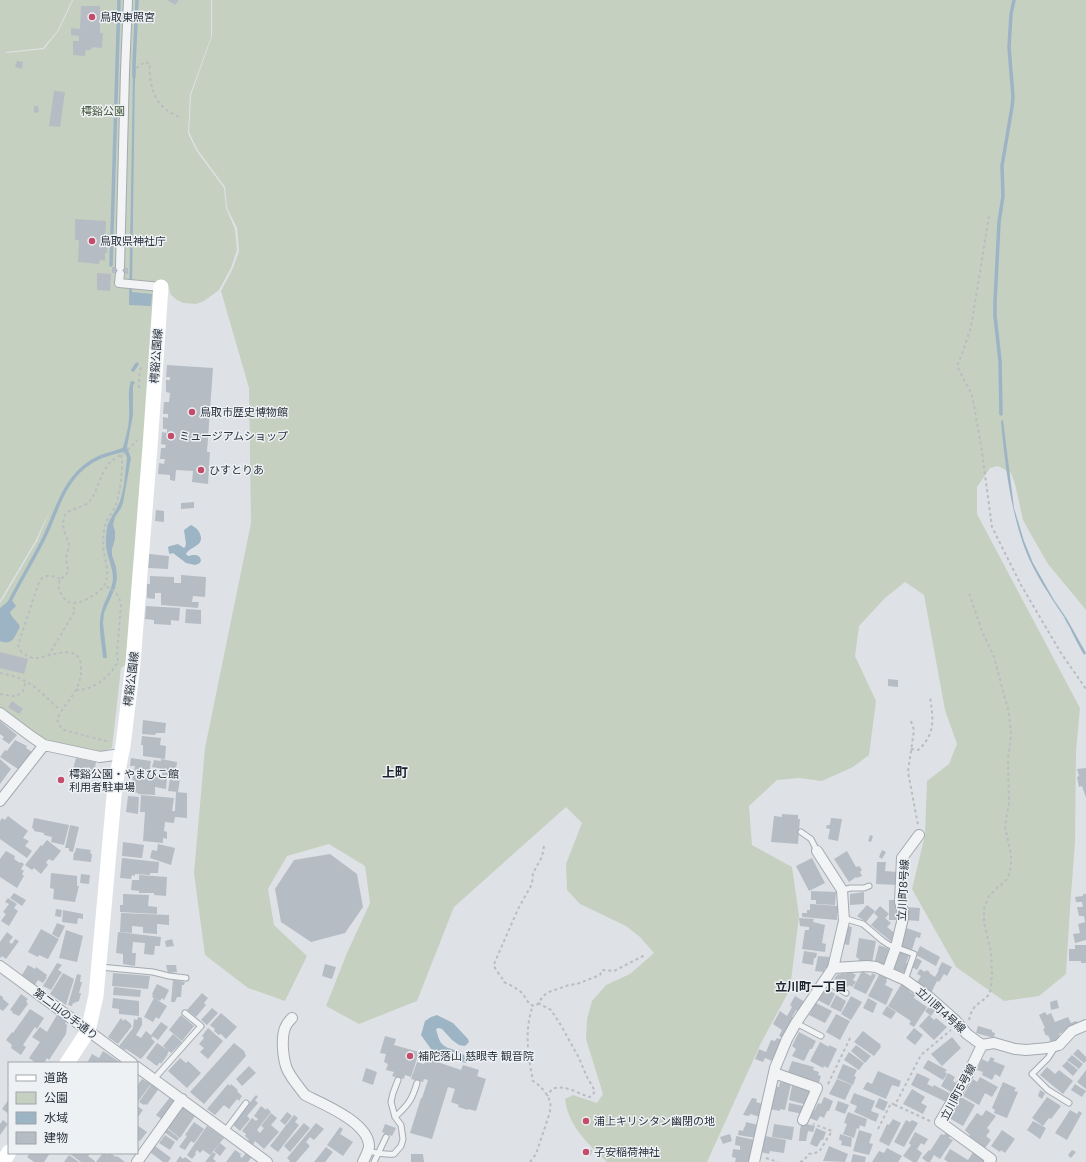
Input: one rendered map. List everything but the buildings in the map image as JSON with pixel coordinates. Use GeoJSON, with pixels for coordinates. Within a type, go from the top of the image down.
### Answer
{"type":"FeatureCollection","features":[{"type":"Feature","properties":{"kind":"main road","name":"樗谿公園線"},"geometry":{"type":"LineString","coordinates":[[68,1062],[88,1030],[96,996],[115,785],[122,750],[133,664],[161,287]]}},
{"type":"Feature","properties":{"kind":"street"},"geometry":{"type":"LineString","coordinates":[[128,0],[120,283],[161,287]]}},
{"type":"Feature","properties":{"kind":"street"},"geometry":{"type":"LineString","coordinates":[[0,713],[44,745],[100,757],[122,750]]}},
{"type":"Feature","properties":{"kind":"street"},"geometry":{"type":"LineString","coordinates":[[0,802],[44,745]]}},
{"type":"Feature","properties":{"kind":"street","name":"立川町8号線"},"geometry":{"type":"LineString","coordinates":[[887,972],[896,948],[904,914],[900,902],[902,858],[919,835]]}},
{"type":"Feature","properties":{"kind":"street"},"geometry":{"type":"LineString","coordinates":[[754,1162],[774,1073],[787,1038],[833,968],[844,921],[842,890],[817,850]]}},
{"type":"Feature","properties":{"kind":"street","name":"第二山の手通り"},"geometry":{"type":"LineString","coordinates":[[0,966],[131,1062]]}},
{"type":"Feature","properties":{"kind":"street","name":"立川町4号線"},"geometry":{"type":"LineString","coordinates":[[833,968],[867,966],[876,967],[905,980],[964,1024],[967,1034],[982,1045]]}},
{"type":"Feature","properties":{"kind":"street"},"geometry":{"type":"LineString","coordinates":[[292,1018],[285,1028],[283,1038],[283,1053],[287,1069],[305,1095],[348,1118],[359,1127],[369,1146],[363,1162]]}},
{"type":"Feature","properties":{"kind":"street"},"geometry":{"type":"LineString","coordinates":[[982,1045],[994,1043],[1026,1050],[1055,1047],[1059,1045],[1072,1031],[1086,1025]]}},
{"type":"Feature","properties":{"kind":"street","name":"立川町5号線"},"geometry":{"type":"LineString","coordinates":[[982,1045],[968,1074],[940,1122],[991,1159],[989,1162]]}},
{"type":"Feature","properties":{"kind":"street"},"geometry":{"type":"LineString","coordinates":[[138,1068],[267,1162]]}},
{"type":"Feature","properties":{"kind":"street"},"geometry":{"type":"LineString","coordinates":[[774,1073],[817,1088],[803,1120]]}},
{"type":"Feature","properties":{"kind":"street"},"geometry":{"type":"LineString","coordinates":[[137,1162],[182,1100]]}},
{"type":"Feature","properties":{"kind":"lane"},"geometry":{"type":"LineString","coordinates":[[801,832],[811,839],[817,850]]}},
{"type":"Feature","properties":{"kind":"lane"},"geometry":{"type":"LineString","coordinates":[[842,890],[864,888],[869,886]]}},
{"type":"Feature","properties":{"kind":"lane"},"geometry":{"type":"LineString","coordinates":[[843,918],[863,924],[883,941],[896,948],[914,954],[905,980]]}},
{"type":"Feature","properties":{"kind":"lane"},"geometry":{"type":"LineString","coordinates":[[99,967],[153,972],[186,978]]}},
{"type":"Feature","properties":{"kind":"lane"},"geometry":{"type":"LineString","coordinates":[[825,981],[846,993]]}},
{"type":"Feature","properties":{"kind":"lane"},"geometry":{"type":"LineString","coordinates":[[154,1079],[201,1026],[185,1013]]}},
{"type":"Feature","properties":{"kind":"lane"},"geometry":{"type":"LineString","coordinates":[[796,1023],[821,1036]]}},
{"type":"Feature","properties":{"kind":"lane"},"geometry":{"type":"LineString","coordinates":[[1055,1047],[1048,1058],[1032,1074],[1048,1090],[1069,1103]]}},
{"type":"Feature","properties":{"kind":"lane"},"geometry":{"type":"LineString","coordinates":[[368,1151],[378,1154],[394,1154],[401,1146],[403,1139],[401,1125],[395,1117],[391,1102],[398,1080]]}},
{"type":"Feature","properties":{"kind":"lane"},"geometry":{"type":"LineString","coordinates":[[395,1117],[413,1096],[417,1083]]}},
{"type":"Feature","properties":{"kind":"lane"},"geometry":{"type":"LineString","coordinates":[[224,1131],[246,1103]]}},
{"type":"Feature","properties":{"kind":"lane"},"geometry":{"type":"LineString","coordinates":[[374,1162],[386,1137]]}},
{"type":"Feature","properties":{"kind":"path"},"geometry":{"type":"LineString","coordinates":[[125,71],[133,70],[145,62],[150,64],[150,76],[154,92],[158,100],[163,107],[181,118]]}},
{"type":"Feature","properties":{"kind":"path"},"geometry":{"type":"LineString","coordinates":[[989,216],[971,327],[957,366],[972,395],[981,445],[992,526],[1029,598],[1061,653],[1086,689]]}},
{"type":"Feature","properties":{"kind":"path"},"geometry":{"type":"LineString","coordinates":[[60,579],[68,572],[66,561],[69,546],[64,533],[63,521],[65,515],[68,512],[90,502],[102,475],[113,459],[122,455],[131,447]]}},
{"type":"Feature","properties":{"kind":"path"},"geometry":{"type":"LineString","coordinates":[[72,603],[82,601],[92,596],[104,586],[108,575],[104,547],[104,530],[107,520],[116,504],[122,469],[122,455]]}},
{"type":"Feature","properties":{"kind":"path"},"geometry":{"type":"LineString","coordinates":[[60,579],[52,576],[42,578],[38,585],[18,645],[20,650],[29,656],[36,658],[64,652],[77,656],[81,662],[79,683],[76,690],[60,710],[57,719],[59,726],[64,730],[122,750]]}},
{"type":"Feature","properties":{"kind":"path"},"geometry":{"type":"LineString","coordinates":[[48,656],[75,610],[72,603],[60,593],[60,579]]}},
{"type":"Feature","properties":{"kind":"path"},"geometry":{"type":"LineString","coordinates":[[76,690],[86,689],[103,680],[118,662],[117,652],[121,606],[120,598],[117,594],[104,586]]}},
{"type":"Feature","properties":{"kind":"path"},"geometry":{"type":"LineString","coordinates":[[896,1105],[921,1055],[964,1024],[969,1019],[971,1013],[978,1004],[990,993],[992,975],[991,952],[984,922],[984,908],[993,892],[1007,879],[1010,872],[1011,855],[1005,826],[1009,803],[1008,760],[1010,735],[1008,712],[994,657],[982,631],[969,593]]}},
{"type":"Feature","properties":{"kind":"path"},"geometry":{"type":"LineString","coordinates":[[0,673],[26,681],[35,687],[60,710]]}},
{"type":"Feature","properties":{"kind":"path"},"geometry":{"type":"LineString","coordinates":[[0,694],[17,696],[23,691],[26,681]]}},
{"type":"Feature","properties":{"kind":"path"},"geometry":{"type":"LineString","coordinates":[[911,749],[918,750],[921,748],[930,734],[933,719],[930,697]]}},
{"type":"Feature","properties":{"kind":"path"},"geometry":{"type":"LineString","coordinates":[[911,721],[914,730],[908,772],[919,835]]}},
{"type":"Feature","properties":{"kind":"path"},"geometry":{"type":"LineString","coordinates":[[532,1005],[521,992],[510,984],[504,982],[503,978],[494,966],[518,910],[532,884],[533,873],[542,857],[544,846]]}},
{"type":"Feature","properties":{"kind":"path"},"geometry":{"type":"LineString","coordinates":[[532,1005],[536,1005],[543,996],[549,992],[569,985],[577,984],[600,975],[602,970],[614,971],[645,956]]}},
{"type":"Feature","properties":{"kind":"path"},"geometry":{"type":"LineString","coordinates":[[538,1003],[551,1010],[559,1022],[575,1050],[595,1091],[592,1096],[589,1097],[568,1088],[560,1087],[552,1089],[547,1096]]}},
{"type":"Feature","properties":{"kind":"path"},"geometry":{"type":"LineString","coordinates":[[530,1162],[536,1154],[550,1112],[550,1102],[547,1096],[533,1080],[532,1076],[528,1049],[528,1030],[532,1005]]}},
{"type":"Feature","properties":{"kind":"path"},"geometry":{"type":"LineString","coordinates":[[817,1088],[825,1090],[851,1036]]}},
{"type":"Feature","properties":{"kind":"path"},"geometry":{"type":"LineString","coordinates":[[878,1129],[890,1103],[937,1124],[940,1122]]}},
{"type":"Feature","properties":{"kind":"path"},"geometry":{"type":"LineString","coordinates":[[800,1162],[810,1154],[819,1152],[832,1131],[803,1120]]}},
{"type":"Feature","properties":{"kind":"green space","name":"樗谿公園"},"geometry":{"type":"Polygon","coordinates":[[[0,0],[72,0],[58,30],[43,48],[6,53],[44,49],[59,30],[73,0],[211,0],[211,37],[190,95],[188,133],[196,150],[224,188],[226,208],[235,229],[237,250],[231,268],[219,290],[204,301],[196,304],[183,303],[171,295],[169,289],[167,288],[168,295],[138,520],[126,665],[121,668],[112,748],[101,752],[44,740],[0,708],[0,603],[37,541],[51,508],[36,540],[0,601],[0,0]]]}},
{"type":"Feature","properties":{"kind":"green space"},"geometry":{"type":"Polygon","coordinates":[[[212,0],[1086,0],[1086,610],[1048,564],[1029,531],[1023,520],[1011,473],[998,466],[990,468],[977,487],[977,514],[1080,708],[1076,751],[1075,843],[1066,974],[1039,996],[1004,1001],[956,967],[912,889],[925,835],[927,781],[949,764],[957,744],[945,710],[924,595],[905,582],[885,598],[859,626],[855,656],[876,701],[869,755],[853,767],[822,781],[799,778],[777,780],[749,806],[752,845],[792,867],[799,916],[790,989],[761,1043],[707,1162],[607,1162],[579,1133],[567,1110],[565,1099],[573,1095],[597,1103],[603,1094],[586,1039],[587,1019],[592,1001],[606,985],[630,974],[654,953],[640,937],[626,926],[580,904],[567,890],[566,864],[582,823],[566,807],[454,907],[417,1001],[359,1024],[326,1006],[347,953],[370,903],[365,866],[329,844],[287,856],[268,889],[274,925],[307,956],[285,1001],[248,988],[205,955],[194,873],[205,748],[251,523],[249,388],[221,291],[233,268],[239,251],[237,228],[227,208],[225,187],[197,149],[189,132],[191,95],[212,36],[212,0]]]}},
{"type":"Feature","properties":{"kind":"water"},"geometry":{"type":"Polygon","coordinates":[[[133,73],[135,73],[132,292],[152,294],[151,306],[129,305],[133,73]]]}},
{"type":"Feature","properties":{"kind":"water"},"geometry":{"type":"Polygon","coordinates":[[[131,381],[135,382],[133,386],[133,415],[127,447],[131,458],[123,503],[115,517],[113,525],[115,539],[112,555],[116,567],[117,578],[115,588],[104,613],[103,623],[107,658],[103,658],[100,622],[103,606],[113,579],[112,568],[106,549],[106,534],[109,521],[122,496],[124,485],[127,458],[122,451],[127,434],[131,381]]]}},
{"type":"Feature","properties":{"kind":"water"},"geometry":{"type":"Polygon","coordinates":[[[1003,420],[1014,508],[1024,541],[1033,563],[1086,653],[1084,655],[1064,617],[1038,576],[1025,549],[1015,518],[1009,486],[1001,421],[1003,420]]]}},
{"type":"Feature","properties":{"kind":"water"},"geometry":{"type":"Polygon","coordinates":[[[191,525],[198,530],[201,538],[199,543],[186,554],[188,556],[199,556],[201,560],[200,563],[195,565],[186,563],[173,553],[170,554],[168,547],[178,544],[184,548],[186,544],[184,530],[191,525]]]}},
{"type":"Feature","properties":{"kind":"water"},"geometry":{"type":"Polygon","coordinates":[[[11,599],[16,606],[10,612],[20,627],[13,640],[4,642],[0,641],[0,608],[11,599]]]}},
{"type":"Feature","properties":{"kind":"water"},"geometry":{"type":"Polygon","coordinates":[[[437,1015],[453,1023],[468,1039],[469,1042],[465,1046],[459,1045],[442,1029],[436,1029],[442,1044],[463,1054],[467,1061],[466,1063],[456,1060],[443,1060],[431,1049],[421,1035],[425,1021],[437,1015]]]}},
{"type":"Feature","properties":{"kind":"waterway"},"geometry":{"type":"LineString","coordinates":[[111,265],[119,0]]}},
{"type":"Feature","properties":{"kind":"waterway"},"geometry":{"type":"LineString","coordinates":[[134,77],[137,0]]}},
{"type":"Feature","properties":{"kind":"waterway"},"geometry":{"type":"LineString","coordinates":[[1001,414],[1000,361],[995,302],[999,222],[1003,196],[1002,166],[1013,97],[1009,47],[1011,14],[1014,0]]}},
{"type":"Feature","properties":{"kind":"waterway"},"geometry":{"type":"LineString","coordinates":[[133,370],[137,364]]}},
{"type":"Feature","properties":{"kind":"waterway"},"geometry":{"type":"LineString","coordinates":[[9,603],[44,538],[60,500],[76,474],[94,460],[126,449]]}},
{"type":"Feature","properties":{"kind":"place","name":"鳥取東照宮"},"geometry":{"type":"Point","coordinates":[92,17]}},
{"type":"Feature","properties":{"kind":"place","name":"鳥取県神社庁"},"geometry":{"type":"Point","coordinates":[92,241]}},
{"type":"Feature","properties":{"kind":"place","name":"鳥取市歴史博物館"},"geometry":{"type":"Point","coordinates":[192,412]}},
{"type":"Feature","properties":{"kind":"place","name":"ミュージアムショップ"},"geometry":{"type":"Point","coordinates":[171,436]}},
{"type":"Feature","properties":{"kind":"place","name":"ひすとりあ"},"geometry":{"type":"Point","coordinates":[201,470]}},
{"type":"Feature","properties":{"kind":"place","name":"樗谿公園・やまびこ館 利用者駐車場"},"geometry":{"type":"Point","coordinates":[61,780]}},
{"type":"Feature","properties":{"kind":"place","name":"補陀落山 慈眼寺 観音院"},"geometry":{"type":"Point","coordinates":[410,1056]}},
{"type":"Feature","properties":{"kind":"place","name":"浦上キリシタン幽閉の地"},"geometry":{"type":"Point","coordinates":[586,1121]}},
{"type":"Feature","properties":{"kind":"place","name":"子安稲荷神社"},"geometry":{"type":"Point","coordinates":[586,1152]}},
{"type":"Feature","properties":{"kind":"district","name":"上町"},"geometry":{"type":"Point","coordinates":[395,772]}},
{"type":"Feature","properties":{"kind":"district","name":"立川町一丁目"},"geometry":{"type":"Point","coordinates":[811,986]}}]}
